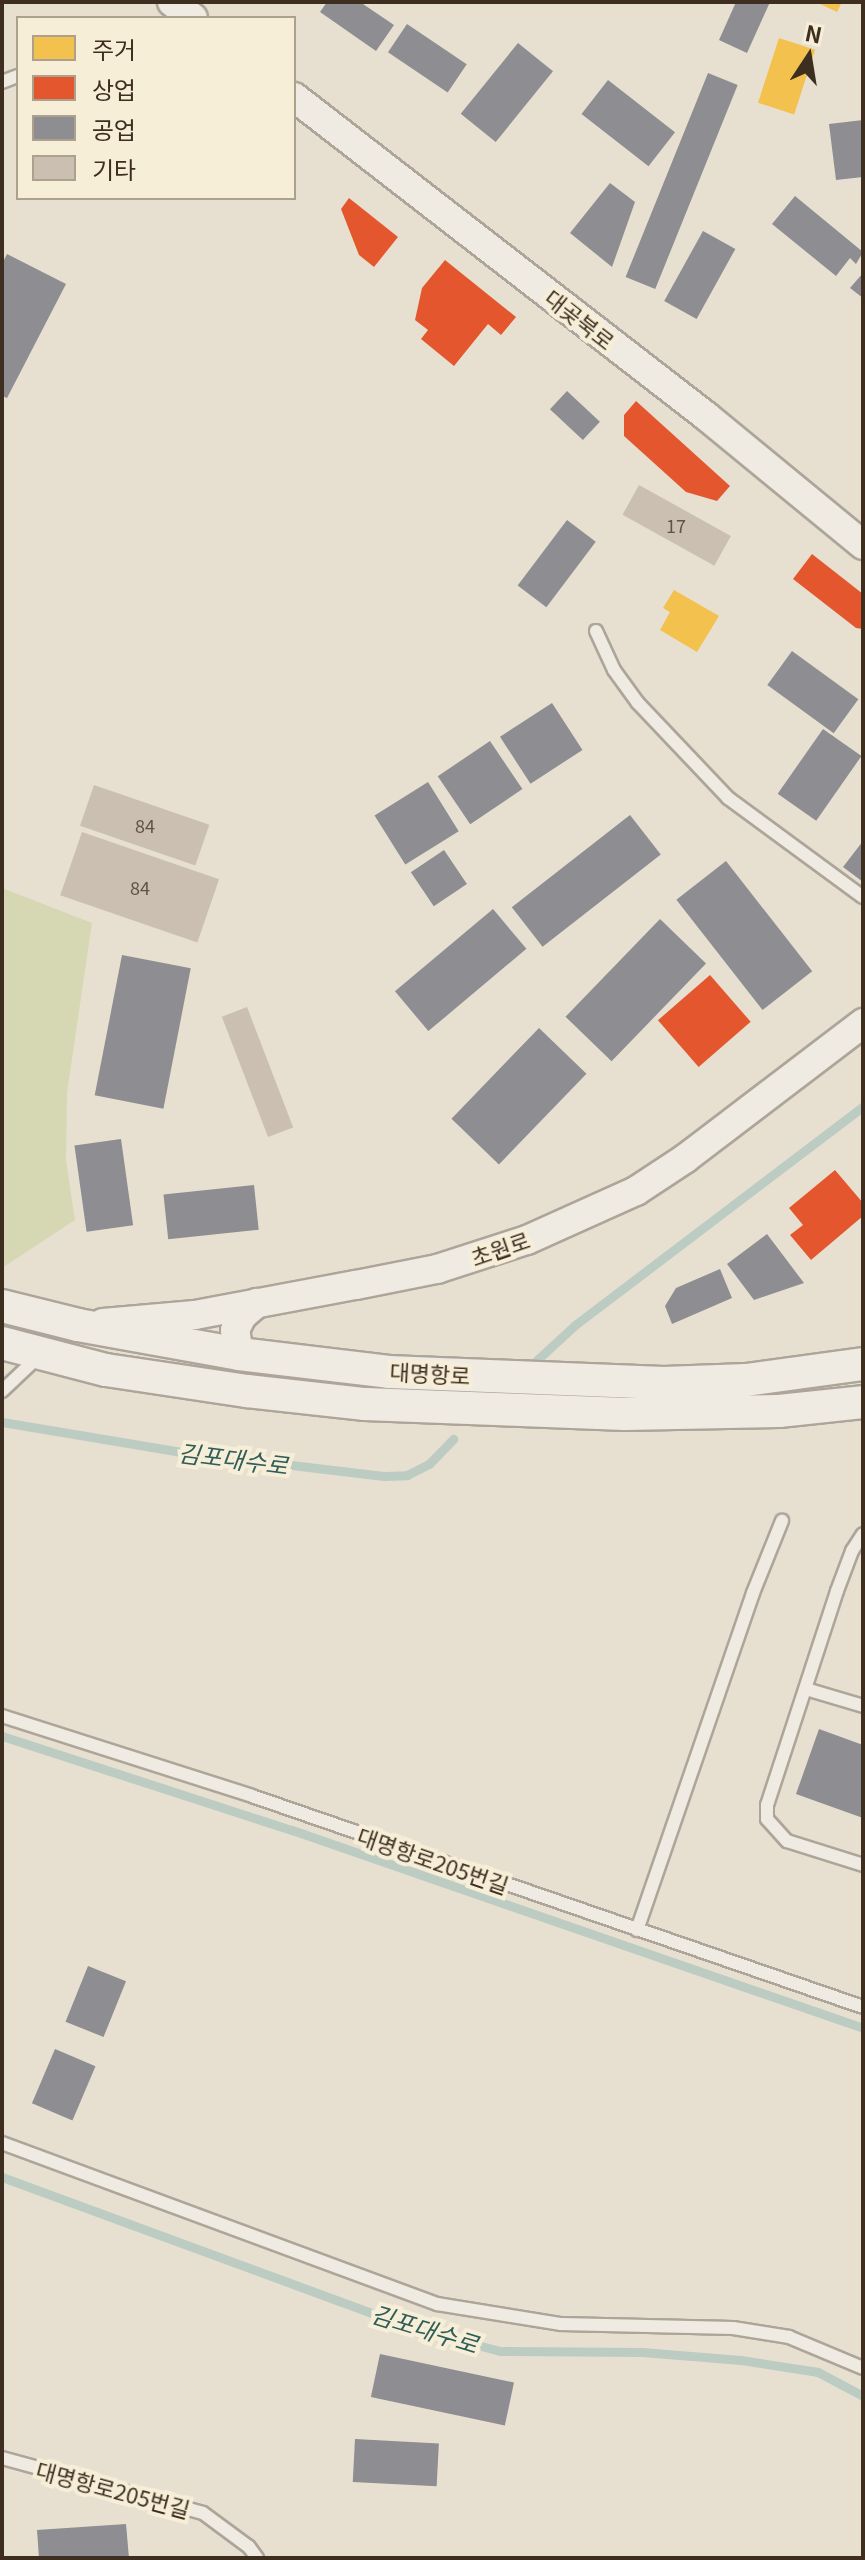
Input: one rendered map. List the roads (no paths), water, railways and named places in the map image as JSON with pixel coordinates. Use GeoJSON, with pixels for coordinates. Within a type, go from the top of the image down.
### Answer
{"type":"FeatureCollection","features":[{"type":"Feature","properties":{"kind":"main road","name":"대명항로"},"geometry":{"type":"LineString","coordinates":[[2,1306],[78,1325],[239,1354],[389,1372],[664,1383],[746,1380],[863,1364]]}},
{"type":"Feature","properties":{"kind":"main road","name":"대명항로"},"geometry":{"type":"LineString","coordinates":[[2,1343],[106,1370],[365,1404],[625,1414],[779,1411],[863,1402]]}},
{"type":"Feature","properties":{"kind":"street","name":"대곶북로"},"geometry":{"type":"LineString","coordinates":[[296,99],[706,416],[863,545]]}},
{"type":"Feature","properties":{"kind":"street","name":"초원로"},"geometry":{"type":"LineString","coordinates":[[78,1325],[195,1315],[437,1269],[527,1240],[636,1191],[686,1158],[863,1023]]}},
{"type":"Feature","properties":{"kind":"street"},"geometry":{"type":"LineString","coordinates":[[239,1354],[235,1330],[242,1316],[257,1303]]}},
{"type":"Feature","properties":{"kind":"lane"},"geometry":{"type":"LineString","coordinates":[[596,631],[614,670],[638,703],[728,798],[863,897]]}},
{"type":"Feature","properties":{"kind":"lane"},"geometry":{"type":"LineString","coordinates":[[2,1391],[41,1354]]}},
{"type":"Feature","properties":{"kind":"lane"},"geometry":{"type":"LineString","coordinates":[[637,1930],[753,1593],[782,1521]]}},
{"type":"Feature","properties":{"kind":"lane"},"geometry":{"type":"LineString","coordinates":[[863,1534],[852,1551],[770,1789],[767,1819],[787,1841],[863,1865]]}},
{"type":"Feature","properties":{"kind":"lane"},"geometry":{"type":"LineString","coordinates":[[806,1689],[863,1706]]}},
{"type":"Feature","properties":{"kind":"lane","name":"대명항로205번길"},"geometry":{"type":"LineString","coordinates":[[2,1716],[252,1796],[863,2007]]}},
{"type":"Feature","properties":{"kind":"lane"},"geometry":{"type":"LineString","coordinates":[[2,2143],[384,2288],[437,2304],[561,2324],[733,2328],[789,2337],[863,2368]]}},
{"type":"Feature","properties":{"kind":"lane","name":"대명항로205번길"},"geometry":{"type":"LineString","coordinates":[[2,2458],[203,2513],[249,2547],[257,2558]]}},
{"type":"Feature","properties":{"kind":"waterway","name":"김포대수로"},"geometry":{"type":"LineString","coordinates":[[537,1360],[575,1325],[863,1106]]}},
{"type":"Feature","properties":{"kind":"waterway","name":"김포대수로"},"geometry":{"type":"LineString","coordinates":[[2,1422],[182,1452],[384,1476],[407,1475],[429,1464],[453,1439]]}},
{"type":"Feature","properties":{"kind":"waterway"},"geometry":{"type":"LineString","coordinates":[[2,1736],[292,1830],[863,2028]]}},
{"type":"Feature","properties":{"kind":"waterway","name":"김포대수로"},"geometry":{"type":"LineString","coordinates":[[2,2177],[413,2328],[500,2351],[642,2352],[741,2360],[818,2372],[863,2396]]}}]}
